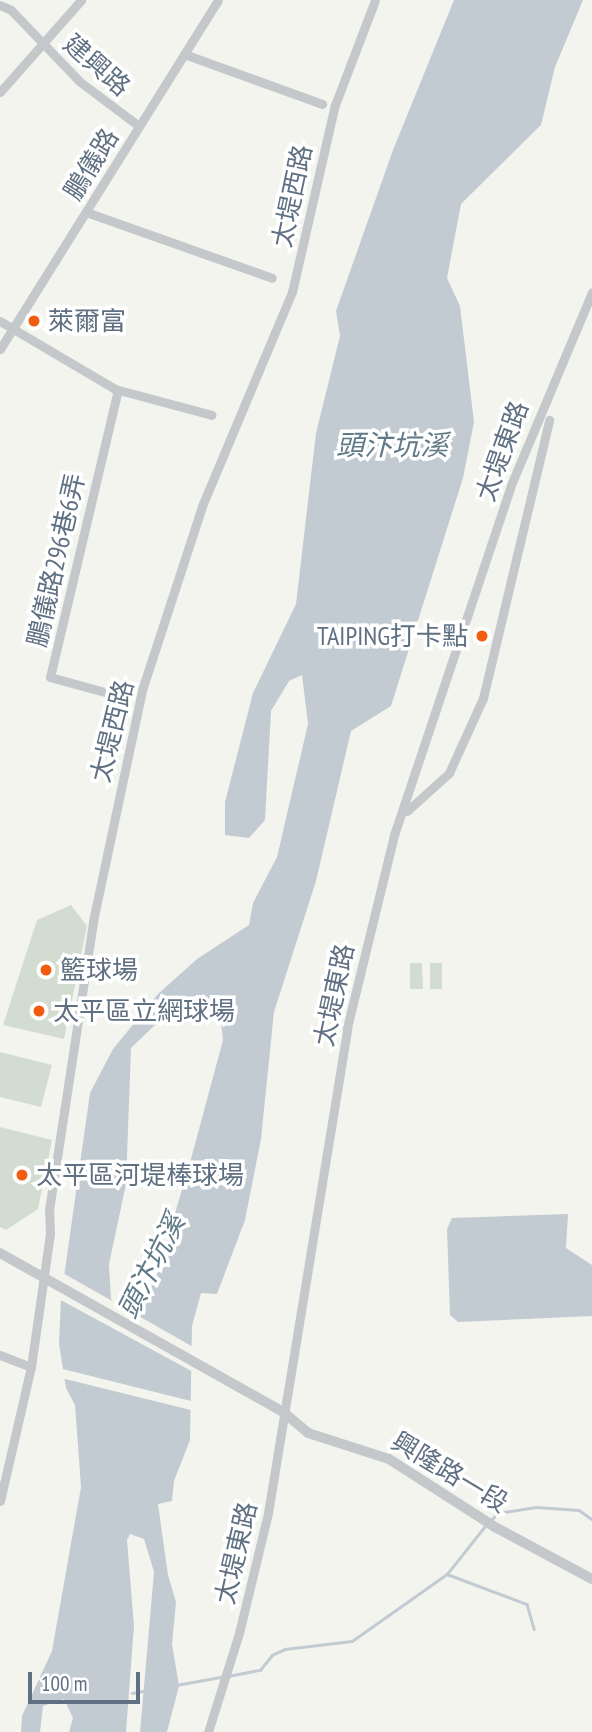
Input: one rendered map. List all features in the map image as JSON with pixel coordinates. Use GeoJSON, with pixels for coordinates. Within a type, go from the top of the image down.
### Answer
{"type":"FeatureCollection","features":[{"type":"Feature","properties":{"kind":"street"},"geometry":{"type":"LineString","coordinates":[[0,92],[74,12],[81,0]]}},
{"type":"Feature","properties":{"kind":"street","name":"鵬儀路"},"geometry":{"type":"LineString","coordinates":[[0,349],[218,0]]}},
{"type":"Feature","properties":{"kind":"street","name":"太堤西路"},"geometry":{"type":"LineString","coordinates":[[0,1501],[31,1367],[93,921],[142,690],[202,506],[292,292],[335,105],[375,0]]}},
{"type":"Feature","properties":{"kind":"street","name":"建興路"},"geometry":{"type":"LineString","coordinates":[[0,5],[11,10],[79,82],[139,126]]}},
{"type":"Feature","properties":{"kind":"street"},"geometry":{"type":"LineString","coordinates":[[184,54],[323,104]]}},
{"type":"Feature","properties":{"kind":"street"},"geometry":{"type":"LineString","coordinates":[[86,212],[272,278]]}},
{"type":"Feature","properties":{"kind":"street","name":"太堤東路"},"geometry":{"type":"LineString","coordinates":[[208,1732],[226,1681],[268,1513],[282,1411],[347,1028],[394,835],[536,416],[588,314],[592,292]]}},
{"type":"Feature","properties":{"kind":"street"},"geometry":{"type":"LineString","coordinates":[[0,321],[118,390],[212,415]]}},
{"type":"Feature","properties":{"kind":"street","name":"鵬儀路296巷6弄"},"geometry":{"type":"LineString","coordinates":[[112,694],[50,677],[118,390]]}},
{"type":"Feature","properties":{"kind":"street"},"geometry":{"type":"LineString","coordinates":[[407,811],[449,773],[483,698],[549,420]]}},
{"type":"Feature","properties":{"kind":"street","name":"興隆路一段"},"geometry":{"type":"LineString","coordinates":[[0,1253],[282,1411],[308,1433],[361,1447],[389,1459],[495,1527],[592,1579]]}},
{"type":"Feature","properties":{"kind":"street"},"geometry":{"type":"LineString","coordinates":[[0,1355],[31,1367]]}},
{"type":"Feature","properties":{"kind":"shaded area"},"geometry":{"type":"Polygon","coordinates":[[[71,905],[87,926],[64,1039],[3,1025],[37,920],[71,905]]]}},
{"type":"Feature","properties":{"kind":"shaded area"},"geometry":{"type":"Polygon","coordinates":[[[410,963],[422,963],[423,989],[410,989],[410,963]]]}},
{"type":"Feature","properties":{"kind":"shaded area"},"geometry":{"type":"Polygon","coordinates":[[[430,963],[442,963],[442,989],[430,989],[430,963]]]}},
{"type":"Feature","properties":{"kind":"shaded area","name":"太平區立網球場"},"geometry":{"type":"Polygon","coordinates":[[[0,1052],[52,1065],[41,1107],[0,1097],[0,1052]]]}},
{"type":"Feature","properties":{"kind":"shaded area","name":"太平區河堤棒球場"},"geometry":{"type":"Polygon","coordinates":[[[0,1127],[52,1140],[38,1209],[6,1230],[0,1227],[0,1127]]]}},
{"type":"Feature","properties":{"kind":"water","name":"頭汴坑溪"},"geometry":{"type":"Polygon","coordinates":[[[454,0],[583,0],[555,67],[541,125],[461,204],[447,278],[460,306],[474,422],[463,478],[391,706],[351,731],[316,881],[274,1012],[261,1139],[245,1220],[217,1294],[201,1293],[192,1326],[190,1440],[174,1481],[172,1501],[158,1504],[168,1575],[176,1602],[172,1644],[179,1686],[167,1732],[140,1732],[154,1572],[144,1539],[130,1534],[127,1540],[134,1626],[126,1732],[69,1732],[73,1718],[64,1699],[43,1706],[40,1732],[21,1732],[22,1716],[52,1651],[81,1487],[75,1405],[66,1388],[59,1344],[61,1298],[90,1093],[113,1049],[158,994],[197,959],[249,925],[253,903],[277,857],[308,724],[302,675],[289,681],[271,711],[265,820],[249,838],[225,835],[225,802],[253,693],[296,604],[316,433],[340,336],[336,311],[393,150],[454,0]],[[209,1010],[155,1025],[131,1048],[126,1184],[109,1264],[111,1299],[121,1311],[140,1306],[155,1281],[223,1040],[221,1021],[209,1010]]]}},
{"type":"Feature","properties":{"kind":"water"},"geometry":{"type":"Polygon","coordinates":[[[568,1214],[566,1248],[592,1265],[592,1316],[458,1322],[450,1315],[447,1229],[452,1218],[568,1214]]]}},
{"type":"Feature","properties":{"kind":"pier"},"geometry":{"type":"Polygon","coordinates":[[[61,1272],[195,1348],[195,1373],[57,1298],[61,1272]]]}},
{"type":"Feature","properties":{"kind":"pier"},"geometry":{"type":"Polygon","coordinates":[[[59,1368],[195,1402],[195,1411],[61,1378],[59,1368]]]}},
{"type":"Feature","properties":{"kind":"waterway"},"geometry":{"type":"LineString","coordinates":[[490,1521],[498,1513],[536,1507],[579,1510],[592,1519]]}},
{"type":"Feature","properties":{"kind":"waterway"},"geometry":{"type":"LineString","coordinates":[[228,1676],[260,1670],[272,1655],[285,1649],[352,1641],[447,1574],[485,1526]]}},
{"type":"Feature","properties":{"kind":"waterway"},"geometry":{"type":"LineString","coordinates":[[447,1574],[527,1604],[534,1629]]}},
{"type":"Feature","properties":{"kind":"waterway"},"geometry":{"type":"LineString","coordinates":[[176,1685],[221,1677]]}},
{"type":"Feature","properties":{"kind":"waterway"},"geometry":{"type":"LineString","coordinates":[[132,1693],[149,1690]]}},
{"type":"Feature","properties":{"kind":"place","name":"萊爾富"},"geometry":{"type":"Point","coordinates":[34,321]}},
{"type":"Feature","properties":{"kind":"place","name":"TAIPING打卡點"},"geometry":{"type":"Point","coordinates":[482,636]}},
{"type":"Feature","properties":{"kind":"place","name":"籃球場"},"geometry":{"type":"Point","coordinates":[46,970]}},
{"type":"Feature","properties":{"kind":"place","name":"太平區立網球場"},"geometry":{"type":"Point","coordinates":[39,1011]}},
{"type":"Feature","properties":{"kind":"place","name":"太平區河堤棒球場"},"geometry":{"type":"Point","coordinates":[22,1175]}}]}
